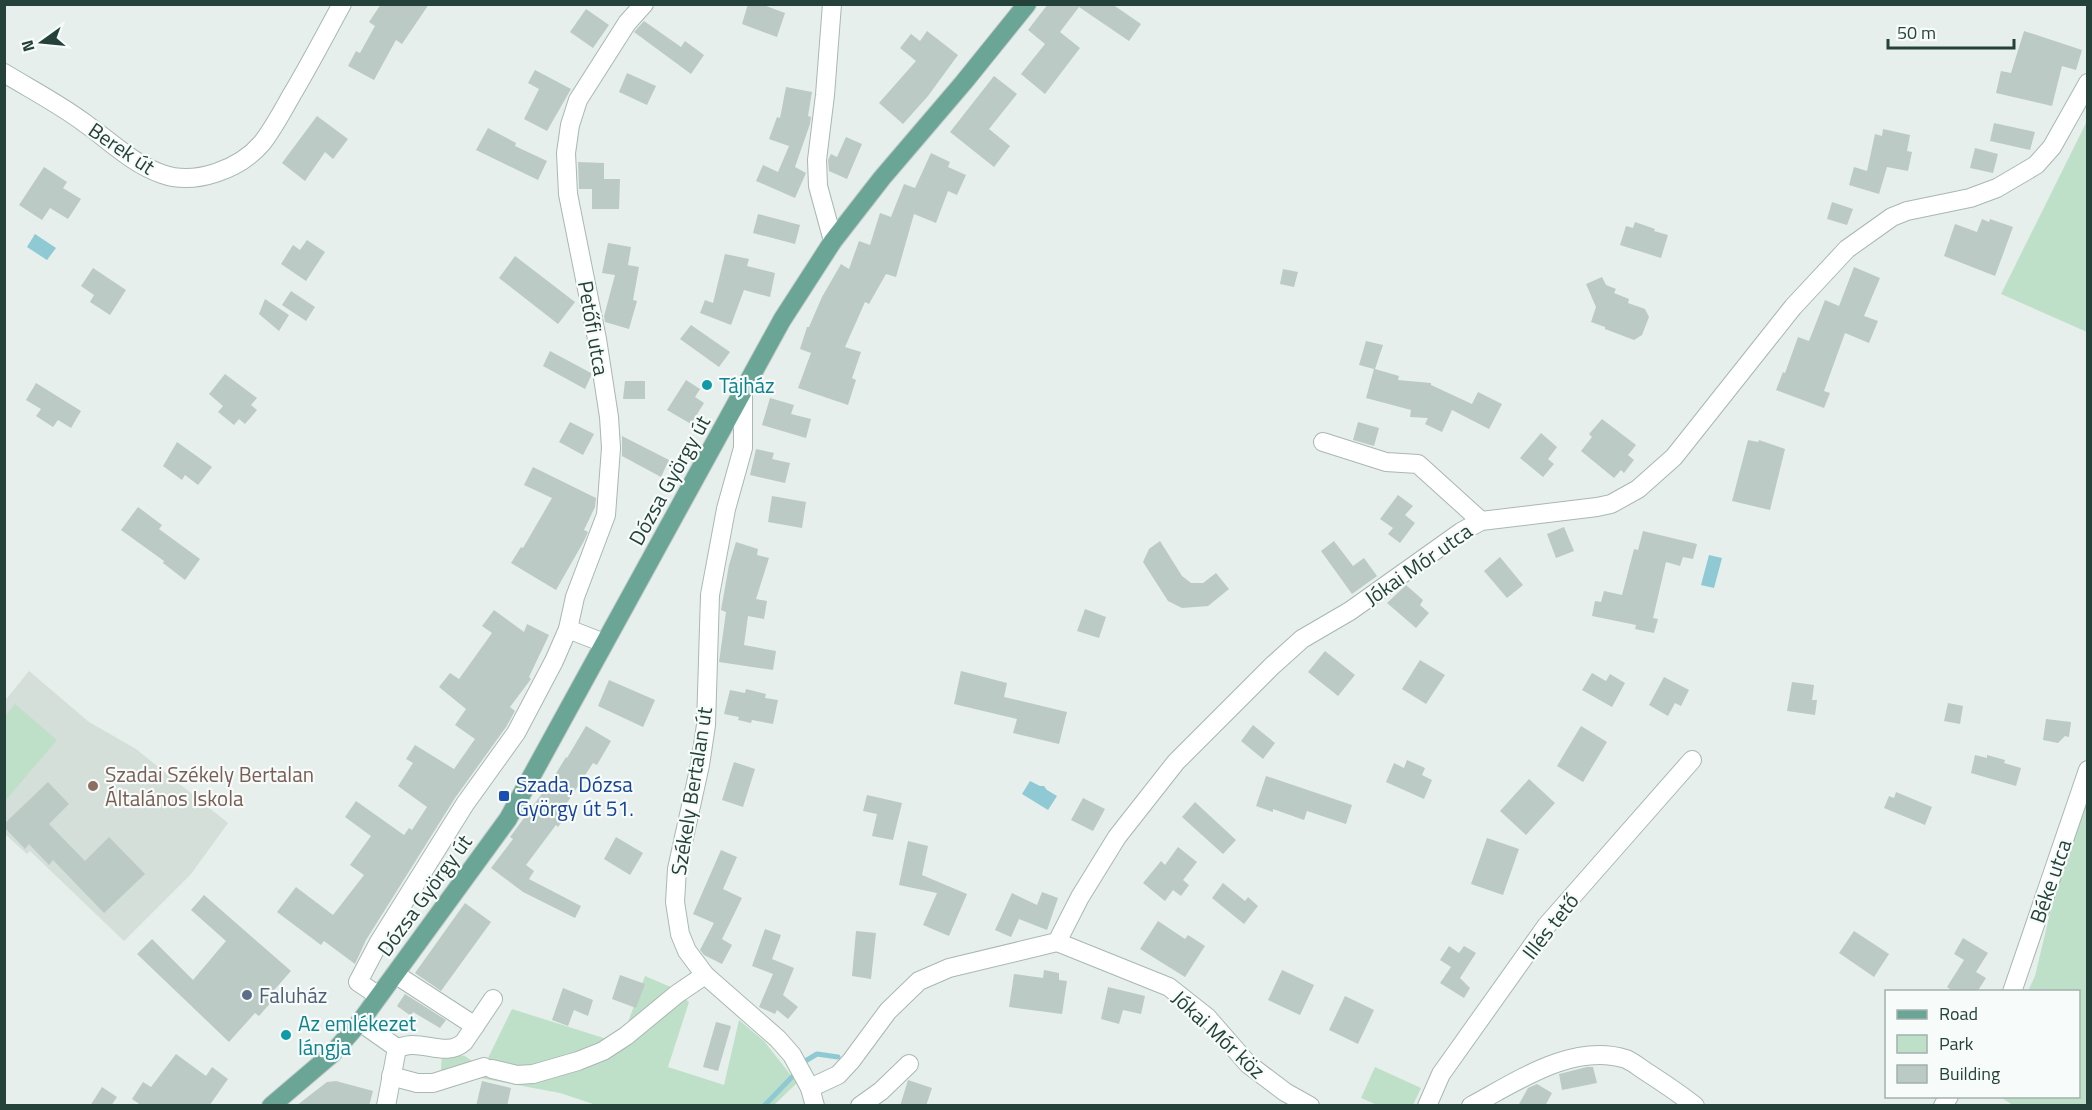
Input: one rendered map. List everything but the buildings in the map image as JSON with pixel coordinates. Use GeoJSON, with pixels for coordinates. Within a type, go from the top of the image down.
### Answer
{"type":"FeatureCollection","features":[{"type":"Feature","properties":{"kind":"main road","name":"Dózsa György út"},"geometry":{"type":"LineString","coordinates":[[271,1106],[332,1054],[360,1022],[508,819],[782,320],[833,241],[882,178],[1027,4]]}},
{"type":"Feature","properties":{"kind":"street","name":"Berek út"},"geometry":{"type":"LineString","coordinates":[[4,73],[85,123],[136,161],[161,174],[175,178],[191,178],[230,167],[246,158],[261,144],[302,77],[342,4]]}},
{"type":"Feature","properties":{"kind":"street","name":"Petőfi utca"},"geometry":{"type":"LineString","coordinates":[[568,629],[575,597],[606,515],[611,448],[609,417],[597,339],[568,194],[566,153],[570,125],[578,100],[627,23],[644,4]]}},
{"type":"Feature","properties":{"kind":"street"},"geometry":{"type":"LineString","coordinates":[[832,4],[817,160],[818,186],[833,241]]}},
{"type":"Feature","properties":{"kind":"street","name":"Jókai Mór utca"},"geometry":{"type":"LineString","coordinates":[[1057,942],[1080,897],[1117,837],[1176,762],[1302,639],[1350,611],[1461,532],[1482,521],[1597,507],[1611,504],[1638,489],[1674,457],[1793,307],[1847,249],[1892,217],[1907,210],[1970,198],[1996,188],[2036,165],[2052,147],[2088,82]]}},
{"type":"Feature","properties":{"kind":"street","name":"Székely Bertalan út"},"geometry":{"type":"LineString","coordinates":[[743,393],[743,448],[726,509],[710,595],[706,725],[700,765],[677,869],[675,903],[680,934],[687,951],[705,975],[778,1039],[792,1055],[810,1088],[815,1106]]}},
{"type":"Feature","properties":{"kind":"street"},"geometry":{"type":"LineString","coordinates":[[1323,442],[1386,462],[1418,464],[1482,521]]}},
{"type":"Feature","properties":{"kind":"street"},"geometry":{"type":"LineString","coordinates":[[568,629],[604,644]]}},
{"type":"Feature","properties":{"kind":"street","name":"Dózsa György út"},"geometry":{"type":"LineString","coordinates":[[379,996],[358,982],[379,942],[465,804],[516,733],[568,629]]}},
{"type":"Feature","properties":{"kind":"street","name":"Illés tető"},"geometry":{"type":"LineString","coordinates":[[1427,1106],[1441,1074],[1547,925],[1692,760]]}},
{"type":"Feature","properties":{"kind":"street","name":"Béke utca"},"geometry":{"type":"LineString","coordinates":[[2013,990],[2088,770]]}},
{"type":"Feature","properties":{"kind":"street"},"geometry":{"type":"LineString","coordinates":[[810,1088],[838,1075],[888,1011],[920,981],[949,968],[1057,942]]}},
{"type":"Feature","properties":{"kind":"street","name":"Jókai Mór köz"},"geometry":{"type":"LineString","coordinates":[[1057,942],[1169,987],[1207,1017],[1248,1064],[1285,1092],[1310,1106]]}},
{"type":"Feature","properties":{"kind":"street"},"geometry":{"type":"LineString","coordinates":[[395,974],[475,1026]]}},
{"type":"Feature","properties":{"kind":"street"},"geometry":{"type":"LineString","coordinates":[[391,1076],[417,1083],[433,1083],[488,1068],[517,1075],[532,1074],[578,1061],[603,1051],[626,1036],[677,994],[705,975]]}},
{"type":"Feature","properties":{"kind":"street"},"geometry":{"type":"LineString","coordinates":[[360,1022],[397,1048],[411,1045],[450,1049],[464,1042],[493,999]]}},
{"type":"Feature","properties":{"kind":"street"},"geometry":{"type":"LineString","coordinates":[[387,1100],[397,1048]]}},
{"type":"Feature","properties":{"kind":"street"},"geometry":{"type":"LineString","coordinates":[[1471,1106],[1526,1076],[1567,1059],[1602,1054],[1628,1060],[1695,1106]]}},
{"type":"Feature","properties":{"kind":"street"},"geometry":{"type":"LineString","coordinates":[[860,1106],[909,1064]]}},
{"type":"Feature","properties":{"kind":"shaded area","name":"Szadai Székely Bertalan Általános Iskola"},"geometry":{"type":"Polygon","coordinates":[[[29,671],[89,722],[136,749],[228,823],[191,874],[124,941],[30,851],[27,854],[5,834],[4,702],[29,671]]]}},
{"type":"Feature","properties":{"kind":"green space"},"geometry":{"type":"Polygon","coordinates":[[[2087,121],[2088,332],[2001,294],[2087,121]]]}},
{"type":"Feature","properties":{"kind":"green space"},"geometry":{"type":"Polygon","coordinates":[[[15,704],[57,740],[5,801],[5,716],[15,704]]]}},
{"type":"Feature","properties":{"kind":"green space"},"geometry":{"type":"Polygon","coordinates":[[[2087,758],[2087,1105],[2013,1105],[2002,1098],[2080,1098],[2080,990],[2028,990],[2035,976],[2087,758]]]}},
{"type":"Feature","properties":{"kind":"green space"},"geometry":{"type":"Polygon","coordinates":[[[645,976],[673,988],[689,1002],[668,1067],[724,1085],[739,1020],[764,1041],[797,1083],[774,1105],[599,1106],[560,1093],[480,1078],[512,1009],[610,1040],[624,1033],[645,976]]]}},
{"type":"Feature","properties":{"kind":"green space"},"geometry":{"type":"Polygon","coordinates":[[[442,1053],[465,1056],[479,1066],[441,1071],[442,1053]]]}},
{"type":"Feature","properties":{"kind":"green space"},"geometry":{"type":"Polygon","coordinates":[[[1375,1067],[1421,1088],[1413,1105],[1377,1105],[1361,1098],[1375,1067]]]}},
{"type":"Feature","properties":{"kind":"water"},"geometry":{"type":"Polygon","coordinates":[[[35,234],[56,248],[47,260],[27,247],[35,234]]]}},
{"type":"Feature","properties":{"kind":"water"},"geometry":{"type":"Polygon","coordinates":[[[1709,555],[1722,558],[1714,588],[1701,585],[1709,555]]]}},
{"type":"Feature","properties":{"kind":"water"},"geometry":{"type":"Polygon","coordinates":[[[1030,781],[1044,786],[1057,796],[1048,810],[1022,794],[1030,781]]]}},
{"type":"Feature","properties":{"kind":"waterway"},"geometry":{"type":"LineString","coordinates":[[807,1060],[817,1054],[838,1057]]}},
{"type":"Feature","properties":{"kind":"waterway"},"geometry":{"type":"LineString","coordinates":[[764,1106],[792,1077]]}},
{"type":"Feature","properties":{"kind":"place","name":"Tájház"},"geometry":{"type":"Point","coordinates":[707,385]}},
{"type":"Feature","properties":{"kind":"place","name":"Szadai Székely Bertalan Általános Iskola"},"geometry":{"type":"Point","coordinates":[93,786]}},
{"type":"Feature","properties":{"kind":"place","name":"Szada, Dózsa György út 51."},"geometry":{"type":"Point","coordinates":[504,796]}},
{"type":"Feature","properties":{"kind":"place","name":"Faluház"},"geometry":{"type":"Point","coordinates":[247,995]}},
{"type":"Feature","properties":{"kind":"place","name":"Az emlékezet lángja"},"geometry":{"type":"Point","coordinates":[286,1035]}}]}
